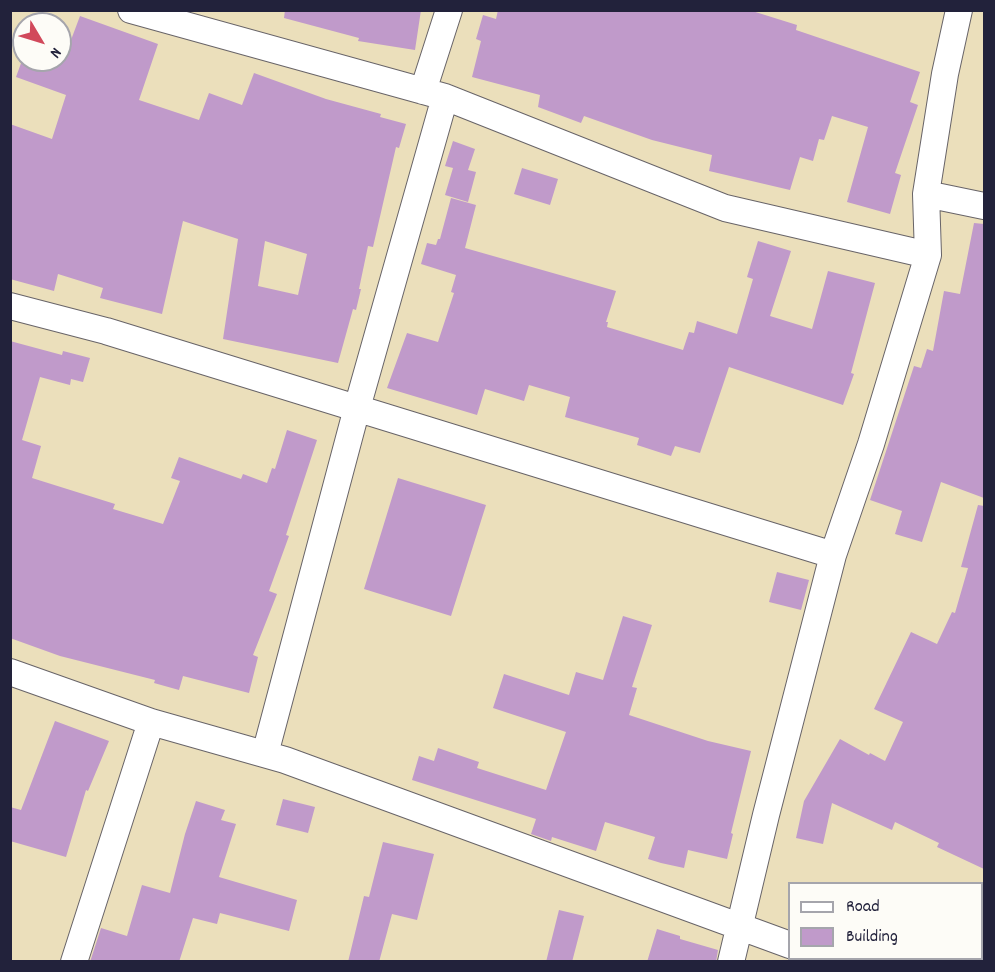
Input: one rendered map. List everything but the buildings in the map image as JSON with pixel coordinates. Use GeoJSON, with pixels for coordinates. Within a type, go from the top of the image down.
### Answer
{"type":"FeatureCollection","features":[{"type":"Feature","properties":{"kind":"street"},"geometry":{"type":"LineString","coordinates":[[131,10],[434,94],[725,208],[928,255]]}},
{"type":"Feature","properties":{"kind":"street"},"geometry":{"type":"LineString","coordinates":[[265,754],[357,408],[434,94],[449,10]]}},
{"type":"Feature","properties":{"kind":"street"},"geometry":{"type":"LineString","coordinates":[[731,962],[738,926],[833,555],[871,444],[928,255],[926,194],[945,74],[959,10]]}},
{"type":"Feature","properties":{"kind":"street"},"geometry":{"type":"LineString","coordinates":[[926,194],[984,206]]}},
{"type":"Feature","properties":{"kind":"street"},"geometry":{"type":"LineString","coordinates":[[10,306],[106,331],[833,555]]}},
{"type":"Feature","properties":{"kind":"street"},"geometry":{"type":"LineString","coordinates":[[10,672],[151,722],[265,754],[788,945]]}},
{"type":"Feature","properties":{"kind":"street"},"geometry":{"type":"LineString","coordinates":[[74,962],[151,722]]}}]}
